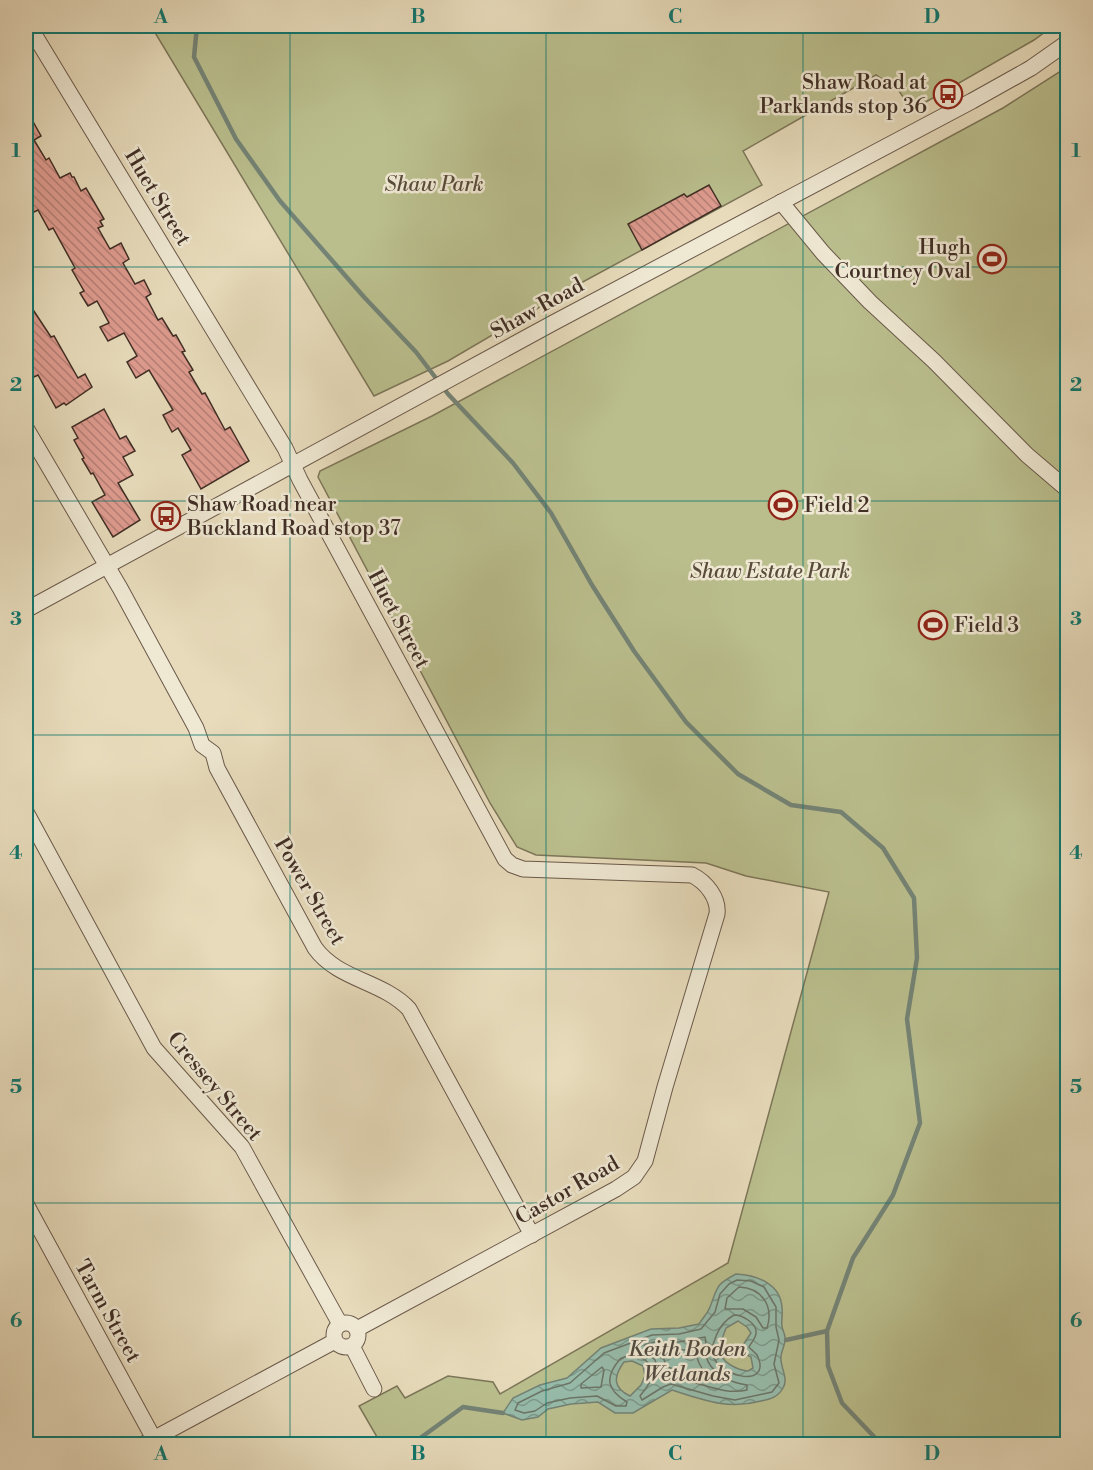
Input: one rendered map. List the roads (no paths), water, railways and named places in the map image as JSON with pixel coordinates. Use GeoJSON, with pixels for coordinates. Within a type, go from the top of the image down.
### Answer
{"type":"FeatureCollection","features":[{"type":"Feature","properties":{"kind":"street","name":"Huet Street"},"geometry":{"type":"LineString","coordinates":[[29,26],[285,448],[470,796],[508,862],[517,867],[530,869],[692,875],[699,879],[715,897]]}},
{"type":"Feature","properties":{"kind":"street","name":"Shaw Road"},"geometry":{"type":"LineString","coordinates":[[26,610],[417,397],[972,101],[1031,68],[1068,42]]}},
{"type":"Feature","properties":{"kind":"street"},"geometry":{"type":"LineString","coordinates":[[781,202],[823,253],[870,302],[934,361],[1028,455],[1068,490]]}},
{"type":"Feature","properties":{"kind":"street","name":"Power Street"},"geometry":{"type":"LineString","coordinates":[[26,429],[120,588],[196,728],[202,745],[213,753],[217,768],[315,948],[327,963],[396,999],[409,1009],[532,1235]]}},
{"type":"Feature","properties":{"kind":"street","name":"Cressey Street"},"geometry":{"type":"LineString","coordinates":[[26,812],[146,1036],[164,1061],[242,1147],[340,1324]]}},
{"type":"Feature","properties":{"kind":"street","name":"Castor Road"},"geometry":{"type":"LineString","coordinates":[[357,1329],[626,1184],[642,1168],[717,914],[715,897]]}},
{"type":"Feature","properties":{"kind":"street","name":"Tarm Street"},"geometry":{"type":"LineString","coordinates":[[26,1204],[149,1442]]}},
{"type":"Feature","properties":{"kind":"street"},"geometry":{"type":"LineString","coordinates":[[340,1324],[351,1324],[357,1329],[357,1340],[352,1346],[344,1347],[335,1341],[335,1329],[340,1324]]}},
{"type":"Feature","properties":{"kind":"street"},"geometry":{"type":"LineString","coordinates":[[149,1442],[335,1341]]}},
{"type":"Feature","properties":{"kind":"street"},"geometry":{"type":"LineString","coordinates":[[352,1346],[374,1389]]}},
{"type":"Feature","properties":{"kind":"water","name":"Keith Boden Wetlands"},"geometry":{"type":"Polygon","coordinates":[[[736,1274],[752,1276],[767,1282],[781,1300],[782,1327],[785,1338],[781,1361],[785,1384],[779,1394],[774,1397],[749,1404],[727,1404],[672,1390],[633,1413],[615,1413],[598,1402],[548,1409],[538,1417],[522,1420],[503,1413],[513,1398],[540,1385],[567,1378],[601,1348],[651,1329],[679,1328],[699,1324],[709,1309],[718,1287],[736,1274]],[[738,1321],[726,1328],[718,1350],[730,1365],[748,1371],[753,1368],[751,1357],[745,1352],[743,1345],[751,1333],[738,1321]],[[632,1361],[624,1362],[616,1382],[624,1393],[630,1396],[641,1385],[645,1376],[643,1366],[632,1361]]]}},
{"type":"Feature","properties":{"kind":"waterway"},"geometry":{"type":"LineString","coordinates":[[197,26],[194,57],[236,139],[280,201],[364,297],[416,352],[448,394],[513,463],[551,513],[592,585],[634,651],[686,722],[738,774],[791,805],[841,812],[883,848],[914,898],[917,958],[907,1019],[920,1123],[893,1195],[853,1258],[827,1331],[828,1366],[842,1403],[881,1444]]}},
{"type":"Feature","properties":{"kind":"waterway"},"geometry":{"type":"LineString","coordinates":[[786,1340],[827,1331]]}},
{"type":"Feature","properties":{"kind":"waterway"},"geometry":{"type":"LineString","coordinates":[[412,1444],[463,1407],[503,1413]]}},
{"type":"Feature","properties":{"kind":"place","name":"Shaw Road at Parklands stop 36"},"geometry":{"type":"Point","coordinates":[948,94]}},
{"type":"Feature","properties":{"kind":"place","name":"Hugh Courtney Oval"},"geometry":{"type":"Point","coordinates":[992,259]}},
{"type":"Feature","properties":{"kind":"place","name":"Field 2"},"geometry":{"type":"Point","coordinates":[783,505]}},
{"type":"Feature","properties":{"kind":"place","name":"Shaw Road near Buckland Road stop 37"},"geometry":{"type":"Point","coordinates":[166,516]}},
{"type":"Feature","properties":{"kind":"place","name":"Field 3"},"geometry":{"type":"Point","coordinates":[933,625]}},
{"type":"Feature","properties":{"kind":"park label","name":"Shaw Park"},"geometry":{"type":"Point","coordinates":[434,184]}},
{"type":"Feature","properties":{"kind":"park label","name":"Shaw Estate Park"},"geometry":{"type":"Point","coordinates":[770,571]}}]}
